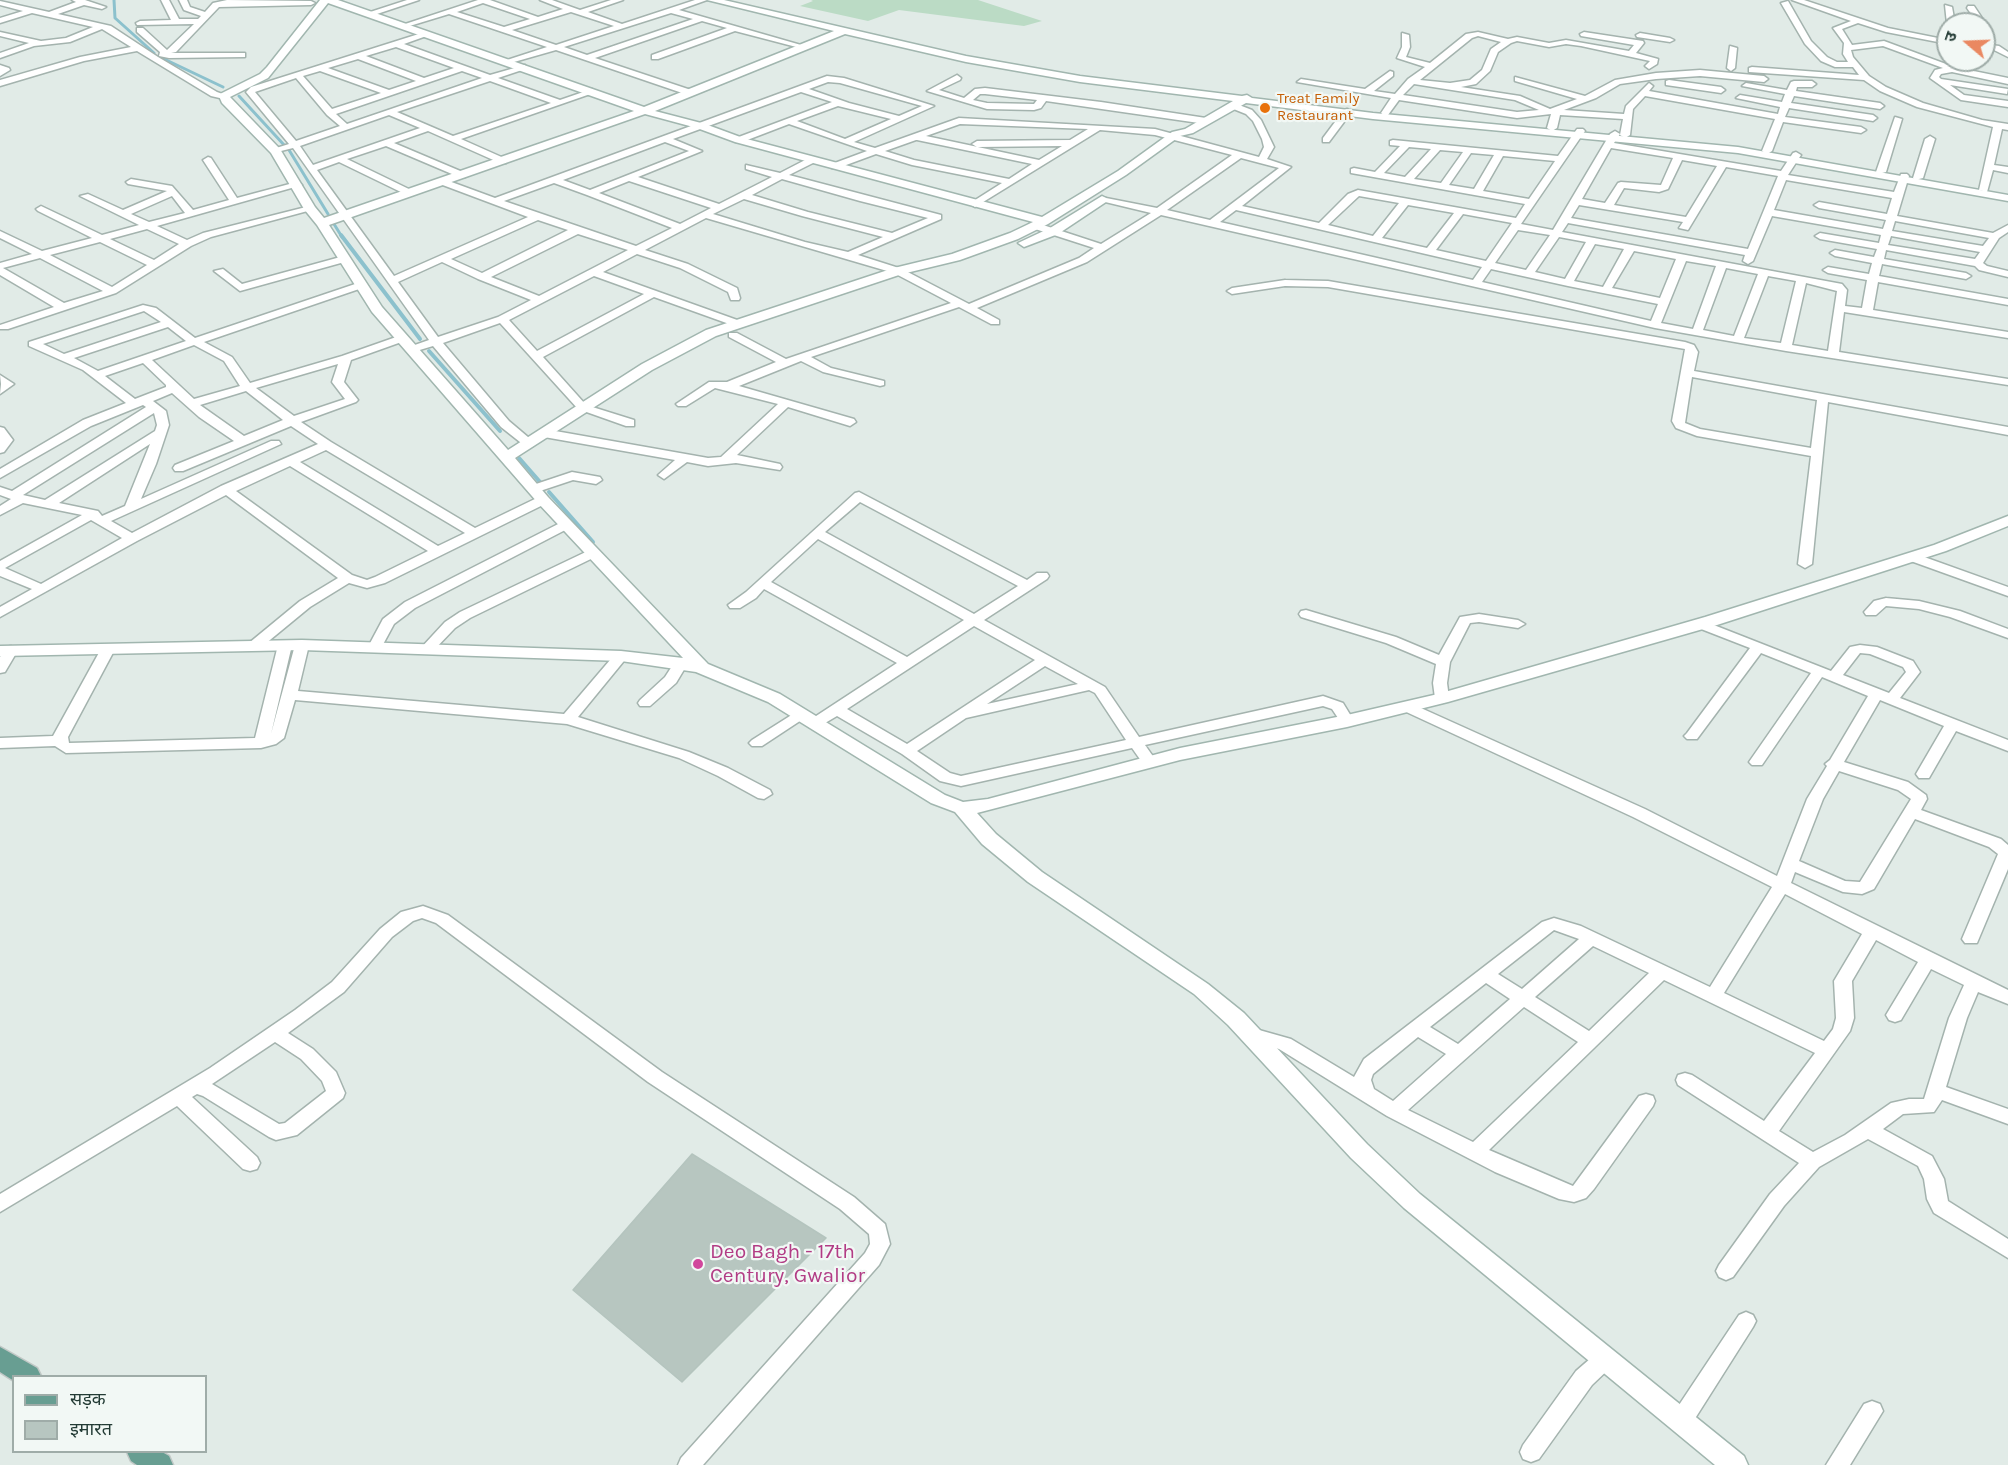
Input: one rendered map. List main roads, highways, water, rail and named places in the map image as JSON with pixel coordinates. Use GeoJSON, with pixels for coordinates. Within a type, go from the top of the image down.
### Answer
{"type":"FeatureCollection","features":[{"type":"Feature","properties":{"kind":"main road"},"geometry":{"type":"LineString","coordinates":[[0,1358],[25,1375]]}},
{"type":"Feature","properties":{"kind":"main road"},"geometry":{"type":"LineString","coordinates":[[142,1453],[160,1465]]}},
{"type":"Feature","properties":{"kind":"waterway"},"geometry":{"type":"LineString","coordinates":[[114,0],[115,18],[154,53]]}},
{"type":"Feature","properties":{"kind":"waterway"},"geometry":{"type":"LineString","coordinates":[[162,58],[223,87]]}},
{"type":"Feature","properties":{"kind":"waterway"},"geometry":{"type":"LineString","coordinates":[[239,96],[285,146]]}},
{"type":"Feature","properties":{"kind":"waterway"},"geometry":{"type":"LineString","coordinates":[[289,150],[328,214]]}},
{"type":"Feature","properties":{"kind":"waterway"},"geometry":{"type":"LineString","coordinates":[[334,224],[342,237]]}},
{"type":"Feature","properties":{"kind":"waterway"},"geometry":{"type":"LineString","coordinates":[[341,235],[420,339]]}},
{"type":"Feature","properties":{"kind":"waterway"},"geometry":{"type":"LineString","coordinates":[[429,351],[500,431]]}},
{"type":"Feature","properties":{"kind":"waterway"},"geometry":{"type":"LineString","coordinates":[[519,458],[540,482]]}},
{"type":"Feature","properties":{"kind":"waterway"},"geometry":{"type":"LineString","coordinates":[[549,492],[593,542]]}},
{"type":"Feature","properties":{"kind":"place","name":"Treat Family Restaurant"},"geometry":{"type":"Point","coordinates":[1265,108]}},
{"type":"Feature","properties":{"kind":"place","name":"Deo Bagh - 17th Century, Gwalior"},"geometry":{"type":"Point","coordinates":[698,1264]}}]}
